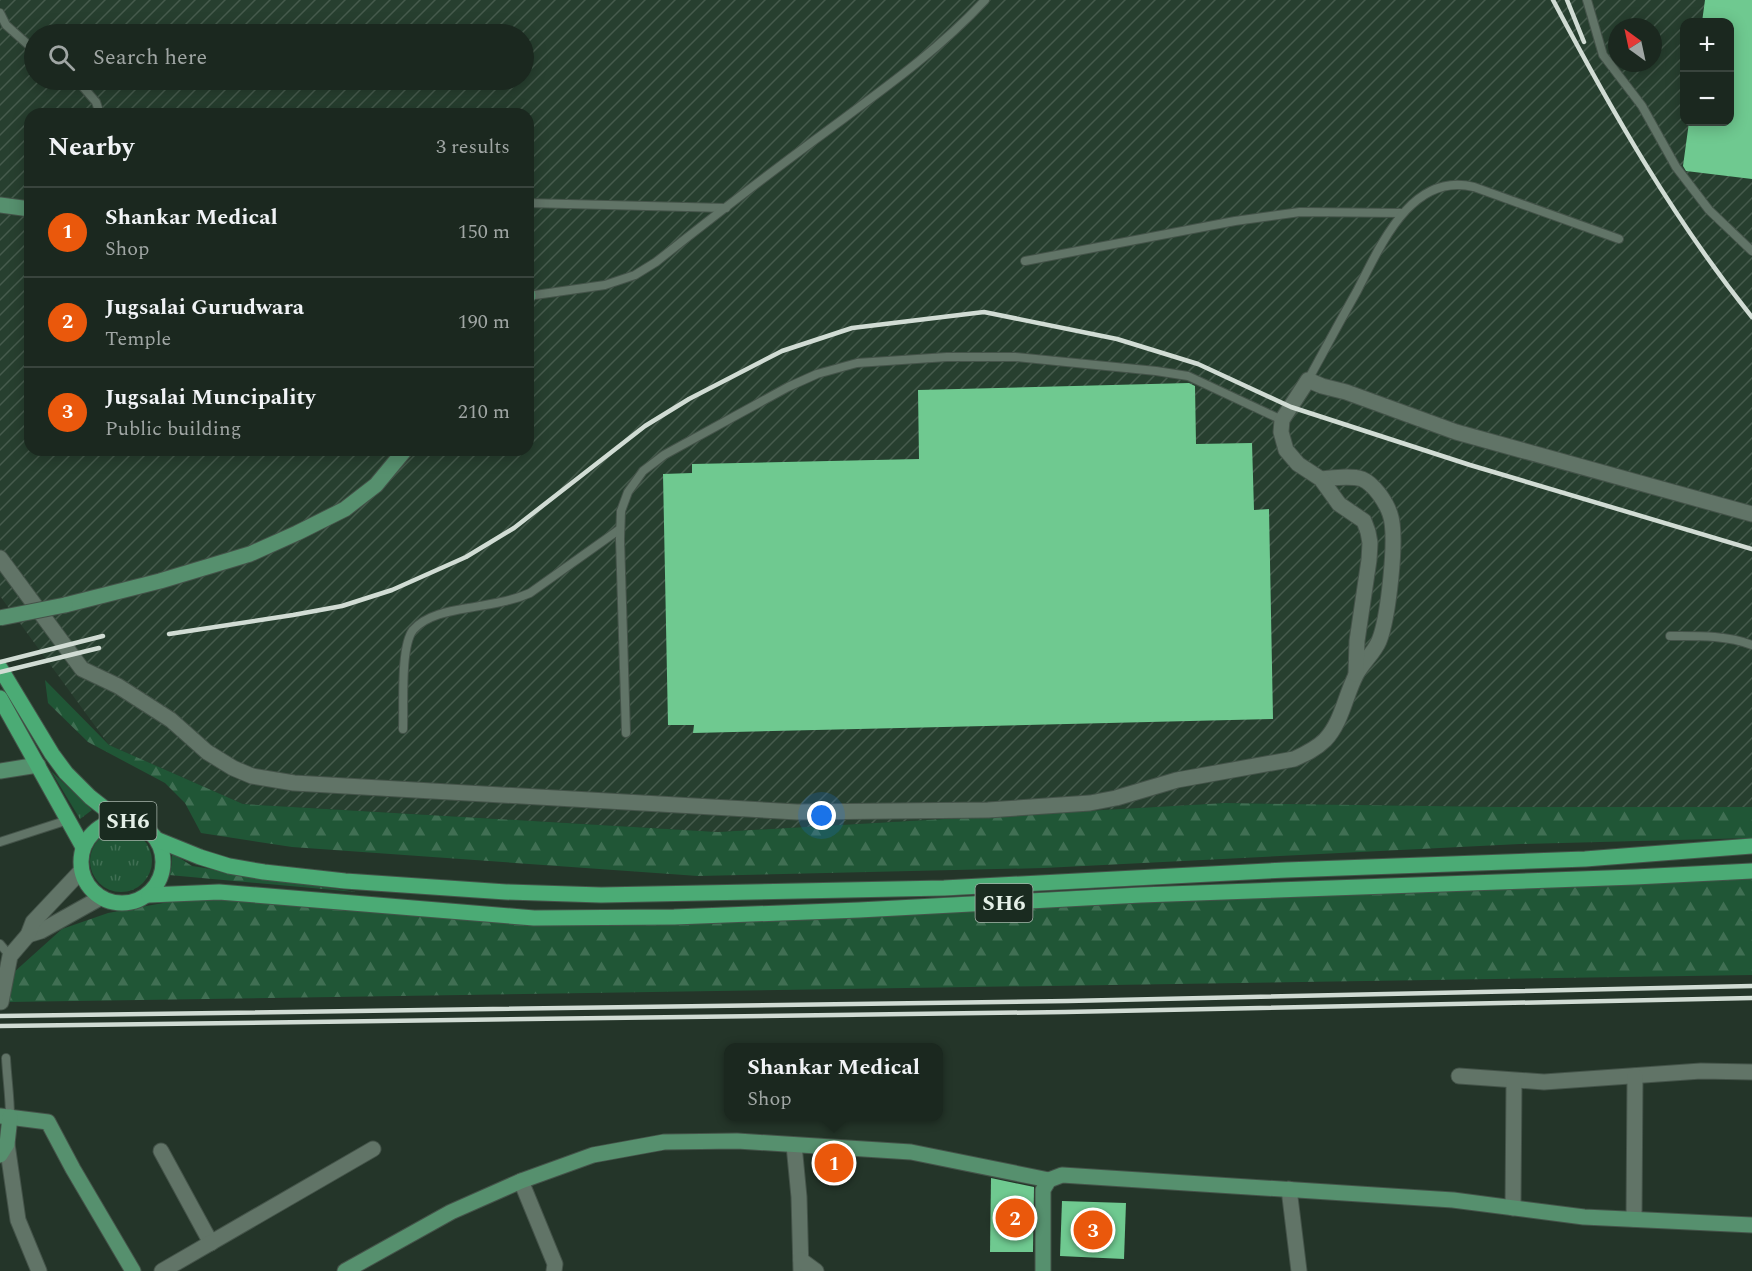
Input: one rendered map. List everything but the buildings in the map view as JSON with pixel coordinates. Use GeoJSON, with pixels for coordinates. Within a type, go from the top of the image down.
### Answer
{"type":"FeatureCollection","features":[{"type":"Feature","properties":{"kind":"main road","name":"SH6"},"geometry":{"type":"LineString","coordinates":[[0,668],[66,773],[104,808],[150,830],[158,840],[164,854],[164,869],[159,883],[148,895],[133,902],[117,904],[100,898],[88,886],[81,871],[81,859],[83,847],[90,835],[100,826],[113,821],[127,820]]}},
{"type":"Feature","properties":{"kind":"main road","name":"SH6"},"geometry":{"type":"LineString","coordinates":[[0,698],[83,847]]}},
{"type":"Feature","properties":{"kind":"main road","name":"SH6"},"geometry":{"type":"LineString","coordinates":[[158,840],[229,866],[264,872],[506,892],[602,896],[944,888],[1286,870],[1585,859],[1752,846]]}},
{"type":"Feature","properties":{"kind":"main road","name":"SH6"},"geometry":{"type":"LineString","coordinates":[[148,895],[219,892],[534,918],[674,917],[1752,871]]}},
{"type":"Feature","properties":{"kind":"street"},"geometry":{"type":"LineString","coordinates":[[0,205],[24,208]]}},
{"type":"Feature","properties":{"kind":"street"},"geometry":{"type":"LineString","coordinates":[[1356,674],[1357,641],[1369,560],[1368,532],[1364,522],[1339,504],[1321,479],[1298,464],[1286,450],[1281,432],[1282,420],[1308,380],[1455,432],[1752,514]]}},
{"type":"Feature","properties":{"kind":"street"},"geometry":{"type":"LineString","coordinates":[[0,618],[65,605],[160,581],[250,554],[345,509],[376,485],[400,456]]}},
{"type":"Feature","properties":{"kind":"street"},"geometry":{"type":"LineString","coordinates":[[0,558],[82,669],[118,686],[171,720],[207,752],[233,768],[252,776],[294,783],[798,812],[988,810],[1090,803],[1116,798],[1186,778],[1293,759],[1310,752],[1324,741],[1336,726],[1356,674],[1379,642],[1387,611],[1392,520],[1373,487],[1363,480],[1354,477],[1321,479]]}},
{"type":"Feature","properties":{"kind":"street"},"geometry":{"type":"LineString","coordinates":[[0,771],[38,765]]}},
{"type":"Feature","properties":{"kind":"street"},"geometry":{"type":"LineString","coordinates":[[28,935],[33,922],[81,871]]}},
{"type":"Feature","properties":{"kind":"street"},"geometry":{"type":"LineString","coordinates":[[1,1002],[5,950],[28,935],[41,931],[100,898]]}},
{"type":"Feature","properties":{"kind":"street"},"geometry":{"type":"LineString","coordinates":[[1459,1076],[1544,1082],[1701,1071],[1752,1072]]}},
{"type":"Feature","properties":{"kind":"street"},"geometry":{"type":"LineString","coordinates":[[1634,1219],[1635,1076]]}},
{"type":"Feature","properties":{"kind":"street"},"geometry":{"type":"LineString","coordinates":[[1513,1208],[1514,1081]]}},
{"type":"Feature","properties":{"kind":"street"},"geometry":{"type":"LineString","coordinates":[[39,1271],[18,1220],[4,1149],[5,1117],[48,1122],[133,1271]]}},
{"type":"Feature","properties":{"kind":"street"},"geometry":{"type":"LineString","coordinates":[[345,1271],[451,1212],[521,1181],[593,1155],[664,1142],[737,1141],[911,1152],[1049,1180],[1062,1175],[1289,1189],[1453,1200],[1584,1217],[1752,1225]]}},
{"type":"Feature","properties":{"kind":"street"},"geometry":{"type":"LineString","coordinates":[[794,1145],[799,1197],[801,1266],[816,1271]]}},
{"type":"Feature","properties":{"kind":"street"},"geometry":{"type":"LineString","coordinates":[[162,1271],[373,1149]]}},
{"type":"Feature","properties":{"kind":"street"},"geometry":{"type":"LineString","coordinates":[[161,1151],[211,1243]]}},
{"type":"Feature","properties":{"kind":"street"},"geometry":{"type":"LineString","coordinates":[[1043,1271],[1043,1190],[1049,1180]]}},
{"type":"Feature","properties":{"kind":"street"},"geometry":{"type":"LineString","coordinates":[[521,1181],[551,1269]]}},
{"type":"Feature","properties":{"kind":"street"},"geometry":{"type":"LineString","coordinates":[[1289,1189],[1299,1271]]}},
{"type":"Feature","properties":{"kind":"lane"},"geometry":{"type":"LineString","coordinates":[[534,294],[605,285],[635,276],[916,64],[960,26],[985,0]]}},
{"type":"Feature","properties":{"kind":"lane"},"geometry":{"type":"LineString","coordinates":[[1587,0],[1603,55],[1642,106],[1676,167],[1709,210],[1752,251]]}},
{"type":"Feature","properties":{"kind":"lane"},"geometry":{"type":"LineString","coordinates":[[0,13],[6,25],[24,41]]}},
{"type":"Feature","properties":{"kind":"lane"},"geometry":{"type":"LineString","coordinates":[[86,90],[98,108]]}},
{"type":"Feature","properties":{"kind":"lane"},"geometry":{"type":"LineString","coordinates":[[1308,380],[1384,239],[1402,213],[1426,193],[1438,187],[1462,184],[1619,239]]}},
{"type":"Feature","properties":{"kind":"lane"},"geometry":{"type":"LineString","coordinates":[[534,203],[726,208]]}},
{"type":"Feature","properties":{"kind":"lane"},"geometry":{"type":"LineString","coordinates":[[1025,261],[1235,221],[1300,212],[1402,213]]}},
{"type":"Feature","properties":{"kind":"lane"},"geometry":{"type":"LineString","coordinates":[[626,733],[620,529],[621,511],[628,492],[643,471],[664,455],[798,383],[817,374],[857,363],[947,357],[1015,357],[1188,376],[1282,420]]}},
{"type":"Feature","properties":{"kind":"lane"},"geometry":{"type":"LineString","coordinates":[[403,729],[405,651],[412,631],[419,624],[445,612],[515,600],[620,529]]}},
{"type":"Feature","properties":{"kind":"lane"},"geometry":{"type":"LineString","coordinates":[[1670,636],[1739,640],[1752,645]]}},
{"type":"Feature","properties":{"kind":"lane"},"geometry":{"type":"LineString","coordinates":[[0,842],[68,820]]}},
{"type":"Feature","properties":{"kind":"lane"},"geometry":{"type":"LineString","coordinates":[[5,1117],[10,1085],[7,1079],[6,1058]]}},
{"type":"Feature","properties":{"kind":"lane"},"geometry":{"type":"LineString","coordinates":[[0,1084],[10,1085]]}},
{"type":"Feature","properties":{"kind":"shaded area"},"geometry":{"type":"Polygon","coordinates":[[[0,0],[1752,0],[1752,807],[1500,807],[1225,803],[718,832],[243,804],[109,745],[0,596],[0,0]]]}},
{"type":"Feature","properties":{"kind":"green space"},"geometry":{"type":"Polygon","coordinates":[[[45,680],[109,745],[243,804],[718,832],[1225,803],[1500,807],[1752,807],[1752,838],[1520,844],[1044,868],[698,876],[292,847],[201,833],[185,803],[165,783],[88,742],[48,703],[45,680]]]}},
{"type":"Feature","properties":{"kind":"green space"},"geometry":{"type":"Polygon","coordinates":[[[51,771],[92,810],[80,819],[51,771]]]}},
{"type":"Feature","properties":{"kind":"green space"},"geometry":{"type":"Polygon","coordinates":[[[121,830],[133,832],[143,839],[150,849],[152,861],[150,873],[143,883],[133,890],[121,892],[109,890],[99,883],[92,873],[90,861],[92,849],[99,839],[109,832],[121,830]]]}},
{"type":"Feature","properties":{"kind":"green space"},"geometry":{"type":"Polygon","coordinates":[[[172,853],[192,866],[356,892],[169,875],[172,853]]]}},
{"type":"Feature","properties":{"kind":"green space"},"geometry":{"type":"Polygon","coordinates":[[[1752,879],[1752,975],[8,1002],[13,973],[62,929],[108,913],[196,897],[541,922],[862,914],[1752,879]]]}},
{"type":"Feature","properties":{"kind":"railway"},"geometry":{"type":"LineString","coordinates":[[1553,0],[1621,123],[1670,203],[1723,280],[1752,317]]}},
{"type":"Feature","properties":{"kind":"railway"},"geometry":{"type":"LineString","coordinates":[[1567,0],[1584,42]]}},
{"type":"Feature","properties":{"kind":"railway"},"geometry":{"type":"LineString","coordinates":[[169,634],[342,606],[392,590],[466,557],[514,528],[645,426],[689,399],[782,351],[852,328],[984,312],[1117,339],[1198,364],[1291,407],[1470,465],[1752,549]]}},
{"type":"Feature","properties":{"kind":"railway"},"geometry":{"type":"LineString","coordinates":[[0,662],[103,636]]}},
{"type":"Feature","properties":{"kind":"railway"},"geometry":{"type":"LineString","coordinates":[[0,672],[99,648]]}},
{"type":"Feature","properties":{"kind":"railway"},"geometry":{"type":"LineString","coordinates":[[0,1016],[1068,1001],[1752,986]]}},
{"type":"Feature","properties":{"kind":"railway"},"geometry":{"type":"LineString","coordinates":[[0,1026],[1065,1012],[1752,998]]}},
{"type":"Feature","properties":{"kind":"place","name":"Shankar Medical"},"geometry":{"type":"Point","coordinates":[834,1163]}},
{"type":"Feature","properties":{"kind":"place","name":"Jugsalai Gurudwara"},"geometry":{"type":"Point","coordinates":[1015,1218]}},
{"type":"Feature","properties":{"kind":"place","name":"Jugsalai Muncipality"},"geometry":{"type":"Point","coordinates":[1093,1230]}}]}
